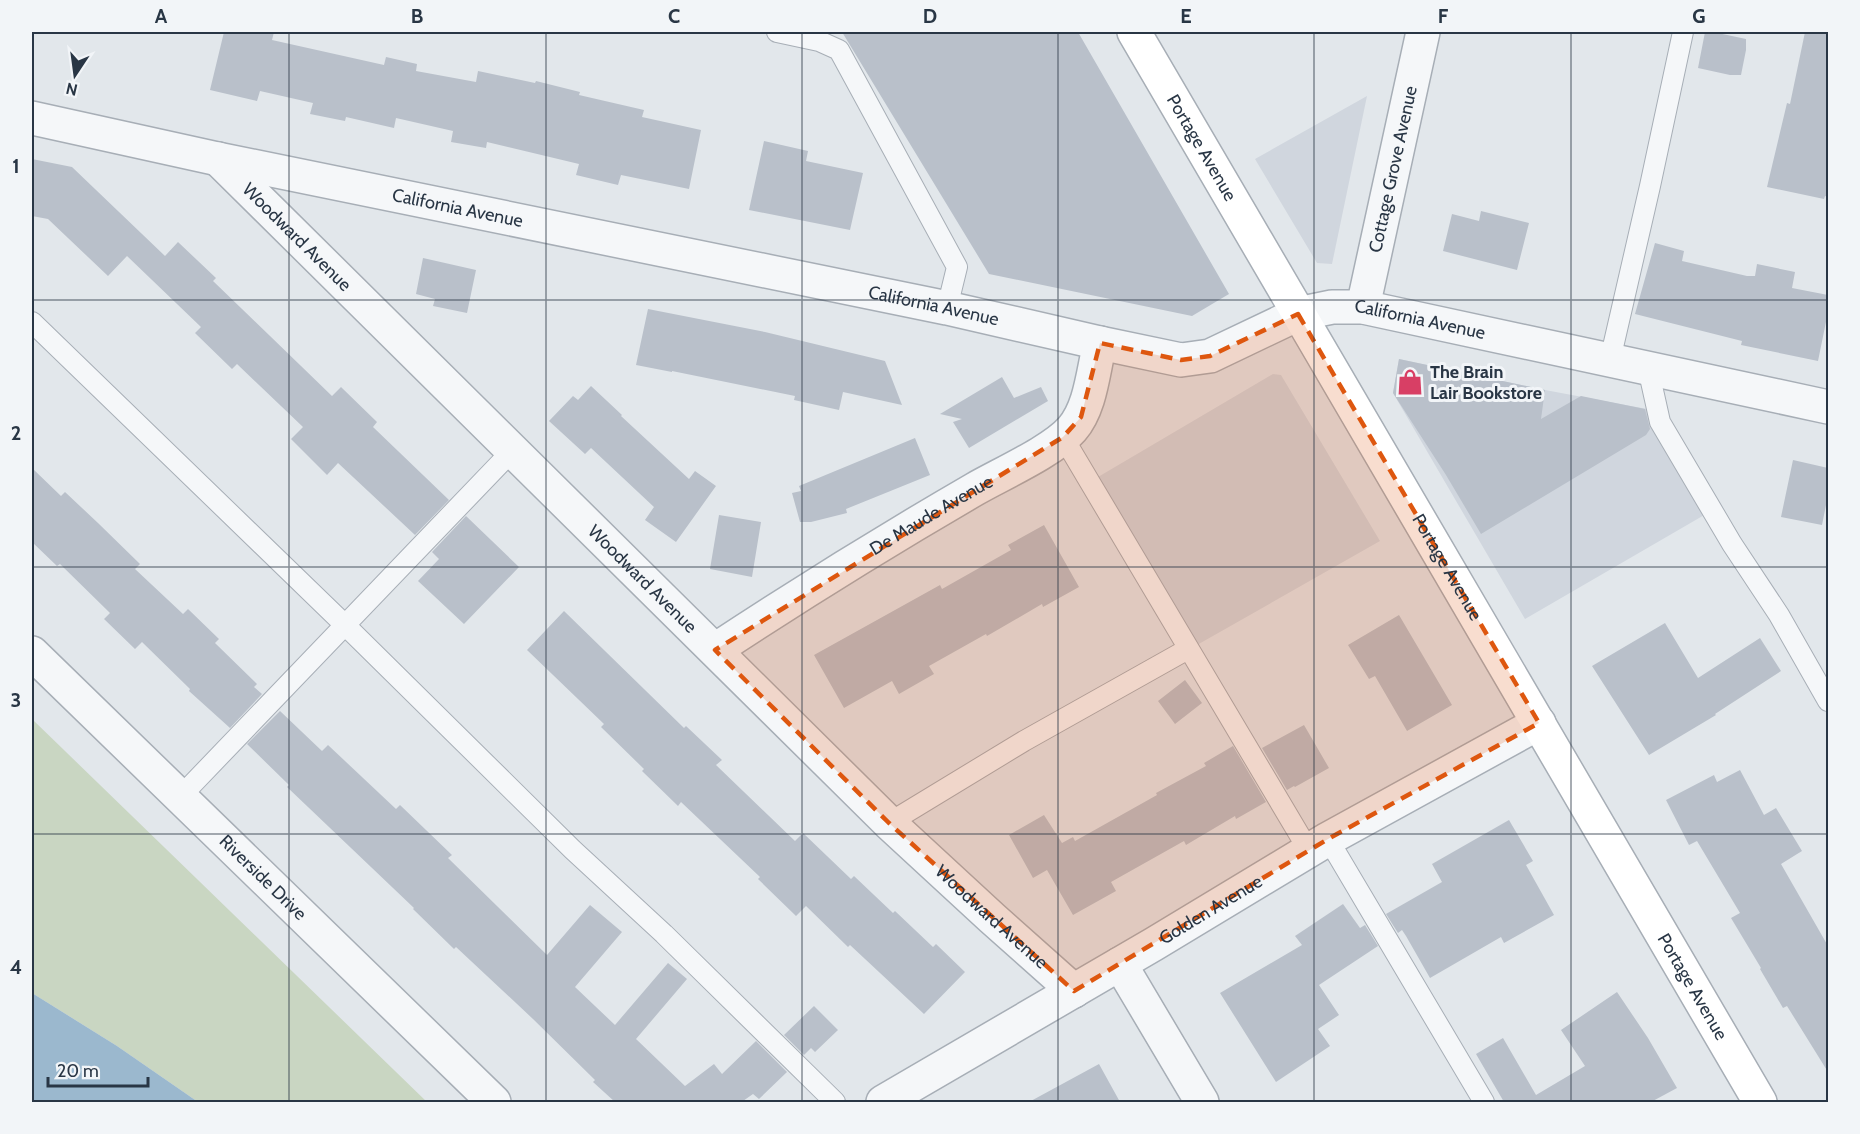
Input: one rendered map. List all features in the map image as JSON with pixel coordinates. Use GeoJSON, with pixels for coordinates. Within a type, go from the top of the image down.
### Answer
{"type":"FeatureCollection","features":[{"type":"Feature","properties":{"kind":"main road","name":"Portage Avenue"},"geometry":{"type":"LineString","coordinates":[[1134,32],[1760,1102]]}},
{"type":"Feature","properties":{"kind":"street","name":"Cottage Grove Avenue"},"geometry":{"type":"LineString","coordinates":[[1363,307],[1424,32]]}},
{"type":"Feature","properties":{"kind":"street","name":"California Avenue"},"geometry":{"type":"LineString","coordinates":[[32,118],[218,159],[947,308],[1181,360],[1210,356],[1298,314],[1332,307],[1363,307],[1828,407]]}},
{"type":"Feature","properties":{"kind":"street","name":"Woodward Avenue"},"geometry":{"type":"LineString","coordinates":[[218,159],[889,823],[1074,991]]}},
{"type":"Feature","properties":{"kind":"street","name":"De Maude Avenue"},"geometry":{"type":"LineString","coordinates":[[715,650],[804,593],[1047,449],[1071,431],[1081,417],[1100,343]]}},
{"type":"Feature","properties":{"kind":"street","name":"Riverside Drive"},"geometry":{"type":"LineString","coordinates":[[32,653],[494,1102]]}},
{"type":"Feature","properties":{"kind":"street","name":"Golden Avenue"},"geometry":{"type":"LineString","coordinates":[[883,1102],[920,1094],[1074,991],[1318,845],[1539,723]]}},
{"type":"Feature","properties":{"kind":"street"},"geometry":{"type":"LineString","coordinates":[[1120,964],[1202,1102]]}},
{"type":"Feature","properties":{"kind":"lane"},"geometry":{"type":"LineString","coordinates":[[777,32],[820,36],[839,50],[957,267],[947,308]]}},
{"type":"Feature","properties":{"kind":"lane"},"geometry":{"type":"LineString","coordinates":[[1610,360],[1683,32]]}},
{"type":"Feature","properties":{"kind":"lane"},"geometry":{"type":"LineString","coordinates":[[32,322],[835,1102]]}},
{"type":"Feature","properties":{"kind":"lane"},"geometry":{"type":"LineString","coordinates":[[1648,368],[1660,422],[1732,544],[1779,615],[1828,701]]}},
{"type":"Feature","properties":{"kind":"lane"},"geometry":{"type":"LineString","coordinates":[[1063,437],[1188,649],[1484,1102]]}},
{"type":"Feature","properties":{"kind":"lane"},"geometry":{"type":"LineString","coordinates":[[180,797],[512,451]]}},
{"type":"Feature","properties":{"kind":"lane"},"geometry":{"type":"LineString","coordinates":[[889,823],[1024,741],[1188,649]]}},
{"type":"Feature","properties":{"kind":"highlighted area"},"geometry":{"type":"Polygon","coordinates":[[[1298,314],[1539,723],[1328,839],[1074,991],[889,823],[715,650],[1063,437],[1081,417],[1100,343],[1181,360],[1210,356],[1298,314]]]}},
{"type":"Feature","properties":{"kind":"shaded area"},"geometry":{"type":"Polygon","coordinates":[[[1367,96],[1332,264],[1317,263],[1255,159],[1367,96]]]}},
{"type":"Feature","properties":{"kind":"shaded area"},"geometry":{"type":"Polygon","coordinates":[[[1399,359],[1647,409],[1706,514],[1525,619],[1393,393],[1399,359]]]}},
{"type":"Feature","properties":{"kind":"shaded area"},"geometry":{"type":"Polygon","coordinates":[[[1273,374],[1281,375],[1380,541],[1197,645],[1098,477],[1273,374]]]}},
{"type":"Feature","properties":{"kind":"green space"},"geometry":{"type":"Polygon","coordinates":[[[32,719],[427,1102],[198,1102],[117,1046],[32,993],[32,719]]]}},
{"type":"Feature","properties":{"kind":"water"},"geometry":{"type":"Polygon","coordinates":[[[32,993],[117,1046],[198,1102],[32,1102],[32,993]]]}},
{"type":"Feature","properties":{"kind":"building"},"geometry":{"type":"Polygon","coordinates":[[[224,32],[274,32],[272,40],[384,65],[386,57],[417,64],[416,71],[476,82],[478,71],[535,83],[536,81],[580,92],[579,95],[644,110],[642,117],[701,130],[689,189],[621,175],[618,185],[576,175],[579,164],[487,142],[486,148],[451,142],[453,131],[396,118],[394,128],[346,117],[345,121],[310,114],[313,103],[260,91],[257,101],[210,90],[224,32]]]}},
{"type":"Feature","properties":{"kind":"building"},"geometry":{"type":"Polygon","coordinates":[[[842,32],[1078,32],[1229,294],[1192,316],[989,274],[842,32]]]}},
{"type":"Feature","properties":{"kind":"building"},"geometry":{"type":"Polygon","coordinates":[[[1705,32],[1746,39],[1741,75],[1698,68],[1705,32]]]}},
{"type":"Feature","properties":{"kind":"building"},"geometry":{"type":"Polygon","coordinates":[[[1805,32],[1828,32],[1828,197],[1825,196],[1824,199],[1767,187],[1787,103],[1790,104],[1805,32]]]}},
{"type":"Feature","properties":{"kind":"building"},"geometry":{"type":"Polygon","coordinates":[[[764,141],[808,151],[806,161],[863,173],[850,230],[749,210],[764,141]]]}},
{"type":"Feature","properties":{"kind":"building"},"geometry":{"type":"Polygon","coordinates":[[[32,159],[72,167],[165,256],[178,242],[216,278],[213,281],[332,396],[341,387],[377,422],[373,427],[449,500],[415,535],[338,463],[327,475],[291,439],[303,427],[237,364],[232,369],[195,333],[201,327],[127,256],[108,276],[48,219],[32,216],[32,159]]]}},
{"type":"Feature","properties":{"kind":"building"},"geometry":{"type":"Polygon","coordinates":[[[1481,211],[1529,223],[1517,270],[1443,251],[1452,214],[1479,221],[1481,211]]]}},
{"type":"Feature","properties":{"kind":"building"},"geometry":{"type":"Polygon","coordinates":[[[1655,243],[1684,251],[1682,261],[1747,276],[1755,276],[1757,264],[1795,272],[1792,288],[1828,295],[1828,312],[1818,361],[1741,345],[1742,341],[1635,314],[1655,243]]]}},
{"type":"Feature","properties":{"kind":"building"},"geometry":{"type":"Polygon","coordinates":[[[423,258],[476,270],[467,313],[433,306],[435,299],[416,294],[423,258]]]}},
{"type":"Feature","properties":{"kind":"building"},"geometry":{"type":"Polygon","coordinates":[[[648,309],[765,332],[885,361],[902,405],[843,392],[839,410],[794,400],[795,396],[636,365],[648,309]]]}},
{"type":"Feature","properties":{"kind":"building"},"geometry":{"type":"Polygon","coordinates":[[[1399,359],[1545,390],[1541,419],[1581,396],[1645,409],[1650,429],[1646,435],[1481,534],[1393,393],[1399,359]]]}},
{"type":"Feature","properties":{"kind":"building"},"geometry":{"type":"Polygon","coordinates":[[[1002,377],[1014,398],[1041,387],[1048,401],[969,448],[953,422],[962,419],[940,414],[1002,377]]]}},
{"type":"Feature","properties":{"kind":"building"},"geometry":{"type":"Polygon","coordinates":[[[591,386],[689,479],[695,471],[716,486],[676,542],[645,520],[654,507],[591,448],[585,454],[549,421],[573,396],[578,400],[591,386]]]}},
{"type":"Feature","properties":{"kind":"building"},"geometry":{"type":"Polygon","coordinates":[[[915,438],[930,475],[846,509],[847,513],[811,522],[800,522],[792,493],[801,491],[799,486],[915,438]]]}},
{"type":"Feature","properties":{"kind":"building"},"geometry":{"type":"Polygon","coordinates":[[[1793,460],[1828,468],[1828,495],[1822,525],[1781,517],[1793,460]]]}},
{"type":"Feature","properties":{"kind":"building"},"geometry":{"type":"Polygon","coordinates":[[[32,468],[61,496],[65,492],[98,523],[140,564],[135,569],[183,614],[188,609],[219,639],[215,643],[257,684],[254,687],[262,694],[230,728],[189,691],[190,689],[142,642],[135,649],[104,619],[110,613],[60,564],[57,566],[32,542],[32,468]]]}},
{"type":"Feature","properties":{"kind":"building"},"geometry":{"type":"Polygon","coordinates":[[[719,515],[761,522],[752,577],[710,569],[719,515]]]}},
{"type":"Feature","properties":{"kind":"building"},"geometry":{"type":"Polygon","coordinates":[[[466,516],[519,567],[464,624],[418,581],[439,559],[432,552],[466,516]]]}},
{"type":"Feature","properties":{"kind":"building"},"geometry":{"type":"Polygon","coordinates":[[[1044,525],[1079,587],[1043,607],[1042,604],[929,666],[934,674],[899,694],[892,681],[844,708],[814,655],[940,585],[942,589],[1011,550],[1008,545],[1044,525]]]}},
{"type":"Feature","properties":{"kind":"building"},"geometry":{"type":"Polygon","coordinates":[[[564,611],[684,728],[686,726],[722,760],[716,765],[795,841],[803,833],[851,879],[854,876],[893,913],[895,911],[933,947],[936,944],[965,972],[924,1014],[850,945],[848,947],[806,906],[796,916],[758,879],[760,877],[681,802],[678,806],[642,771],[644,769],[601,727],[604,724],[527,650],[564,611]]]}},
{"type":"Feature","properties":{"kind":"building"},"geometry":{"type":"Polygon","coordinates":[[[1399,615],[1452,705],[1407,731],[1375,676],[1369,679],[1348,645],[1399,615]]]}},
{"type":"Feature","properties":{"kind":"building"},"geometry":{"type":"Polygon","coordinates":[[[1665,623],[1698,678],[1760,638],[1781,671],[1716,715],[1649,755],[1592,666],[1665,623]]]}},
{"type":"Feature","properties":{"kind":"building"},"geometry":{"type":"Polygon","coordinates":[[[1185,680],[1202,703],[1175,724],[1158,701],[1185,680]]]}},
{"type":"Feature","properties":{"kind":"building"},"geometry":{"type":"Polygon","coordinates":[[[280,711],[322,751],[328,745],[396,809],[400,805],[452,855],[448,858],[547,955],[590,905],[622,932],[575,987],[615,1025],[668,963],[687,979],[636,1039],[685,1086],[714,1064],[722,1074],[756,1041],[787,1072],[759,1099],[753,1094],[744,1102],[615,1102],[533,1019],[456,947],[454,949],[287,787],[289,785],[247,744],[280,711]]]}},
{"type":"Feature","properties":{"kind":"building"},"geometry":{"type":"Polygon","coordinates":[[[1304,725],[1329,768],[1287,790],[1262,748],[1304,725]]]}},
{"type":"Feature","properties":{"kind":"building"},"geometry":{"type":"Polygon","coordinates":[[[1233,746],[1266,802],[1236,819],[1235,816],[1186,845],[1184,841],[1111,882],[1116,891],[1073,915],[1047,870],[1033,878],[1009,835],[1044,815],[1062,843],[1073,837],[1075,841],[1206,766],[1204,763],[1233,746]]]}},
{"type":"Feature","properties":{"kind":"building"},"geometry":{"type":"Polygon","coordinates":[[[1740,770],[1764,815],[1776,808],[1802,851],[1781,864],[1828,946],[1828,1072],[1787,1006],[1783,1008],[1731,918],[1740,913],[1697,841],[1689,845],[1666,800],[1714,775],[1717,782],[1740,770]]]}},
{"type":"Feature","properties":{"kind":"building"},"geometry":{"type":"Polygon","coordinates":[[[1509,820],[1533,861],[1526,865],[1554,915],[1504,943],[1501,937],[1430,978],[1402,930],[1398,933],[1386,914],[1442,882],[1432,864],[1509,820]]]}},
{"type":"Feature","properties":{"kind":"building"},"geometry":{"type":"Polygon","coordinates":[[[1343,904],[1360,928],[1365,925],[1378,946],[1319,985],[1339,1015],[1318,1029],[1330,1046],[1276,1082],[1220,993],[1302,945],[1295,936],[1343,904]]]}},
{"type":"Feature","properties":{"kind":"building"},"geometry":{"type":"Polygon","coordinates":[[[1617,992],[1648,1038],[1677,1088],[1651,1102],[1504,1102],[1476,1054],[1503,1038],[1536,1095],[1585,1066],[1561,1030],[1617,992]]]}},
{"type":"Feature","properties":{"kind":"building"},"geometry":{"type":"Polygon","coordinates":[[[814,1006],[838,1030],[815,1052],[811,1048],[804,1055],[784,1035],[814,1006]]]}},
{"type":"Feature","properties":{"kind":"building"},"geometry":{"type":"Polygon","coordinates":[[[1099,1064],[1120,1102],[1029,1102],[1099,1064]]]}},
{"type":"Feature","properties":{"kind":"place","name":"The Brain Lair Bookstore"},"geometry":{"type":"Point","coordinates":[1410,382]}}]}
